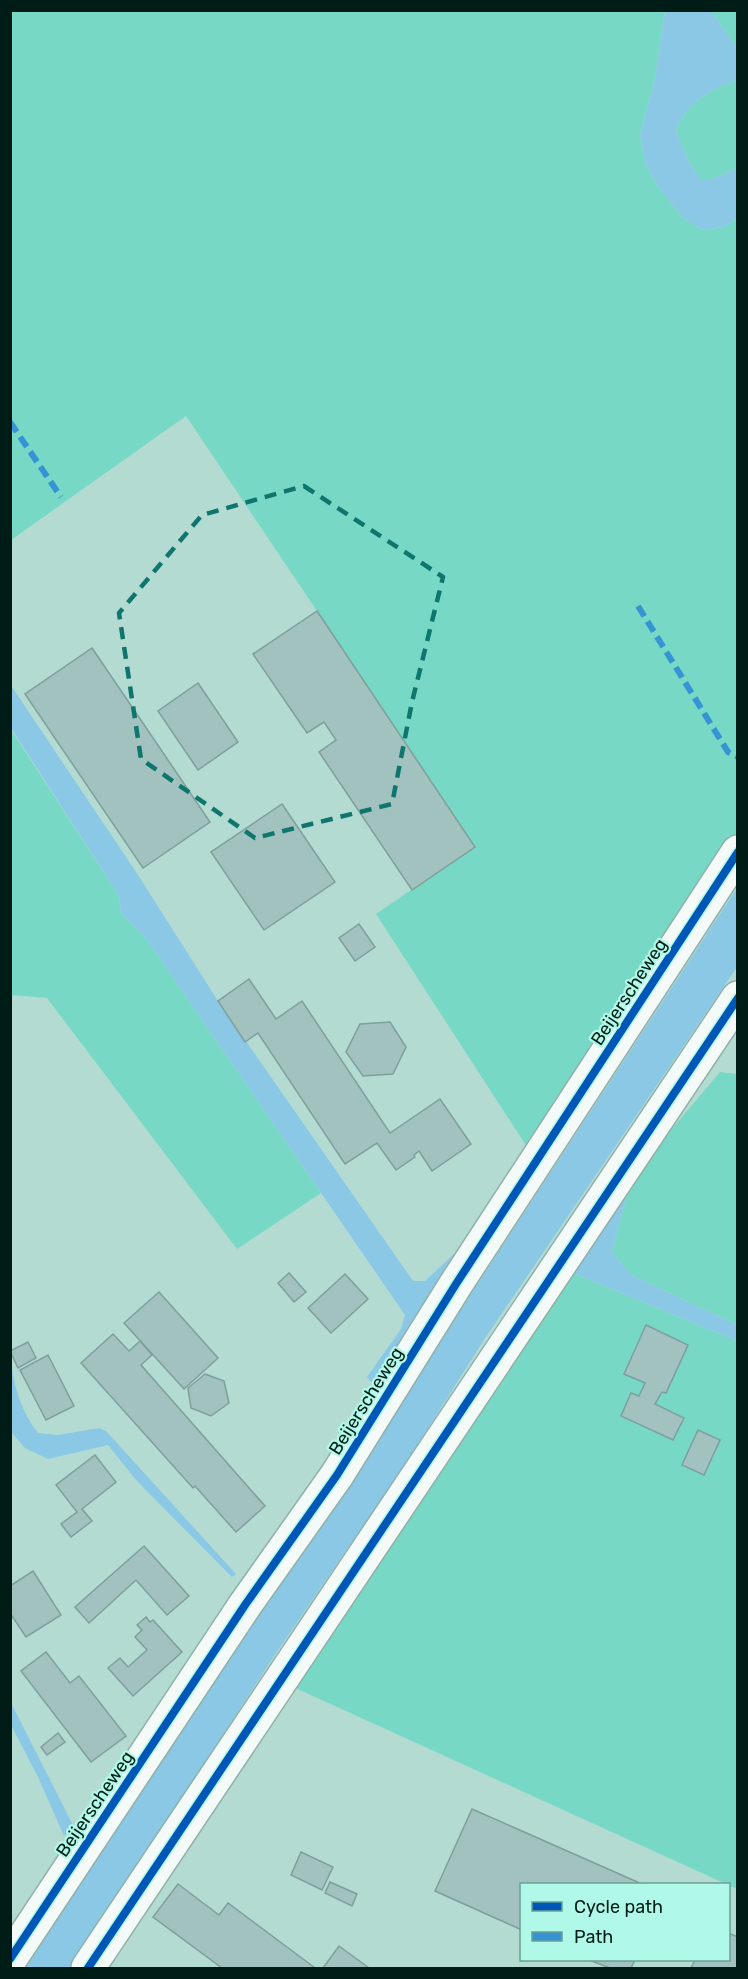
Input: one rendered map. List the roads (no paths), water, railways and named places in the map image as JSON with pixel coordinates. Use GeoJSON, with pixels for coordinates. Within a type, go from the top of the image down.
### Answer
{"type":"FeatureCollection","features":[{"type":"Feature","properties":{"kind":"street","name":"Beijerscheweg"},"geometry":{"type":"LineString","coordinates":[[10,1959],[238,1615],[337,1475],[462,1274],[738,852]]}},
{"type":"Feature","properties":{"kind":"street"},"geometry":{"type":"LineString","coordinates":[[88,1968],[738,999]]}},
{"type":"Feature","properties":{"kind":"water"},"geometry":{"type":"Polygon","coordinates":[[[665,11],[711,11],[737,48],[737,80],[700,98],[686,112],[676,131],[689,162],[700,179],[712,179],[737,168],[737,218],[724,227],[702,230],[683,218],[658,187],[646,165],[640,135],[654,83],[665,11]]]}},
{"type":"Feature","properties":{"kind":"water"},"geometry":{"type":"Polygon","coordinates":[[[10,684],[138,875],[218,1001],[413,1281],[425,1281],[454,1254],[460,1255],[375,1387],[367,1377],[401,1329],[405,1315],[147,940],[121,913],[119,896],[11,728],[10,684]]]}},
{"type":"Feature","properties":{"kind":"water"},"geometry":{"type":"Polygon","coordinates":[[[737,888],[737,967],[486,1337],[407,1461],[274,1656],[71,1968],[23,1968],[146,1778],[378,1436],[737,888]]]}},
{"type":"Feature","properties":{"kind":"water"},"geometry":{"type":"Polygon","coordinates":[[[626,1198],[612,1252],[631,1275],[737,1325],[737,1341],[571,1272],[615,1204],[626,1198]]]}},
{"type":"Feature","properties":{"kind":"water"},"geometry":{"type":"Polygon","coordinates":[[[11,1362],[20,1400],[27,1417],[38,1433],[58,1435],[99,1428],[106,1431],[236,1574],[232,1577],[137,1481],[108,1445],[48,1459],[25,1448],[11,1432],[11,1362]]]}},
{"type":"Feature","properties":{"kind":"water"},"geometry":{"type":"Polygon","coordinates":[[[11,1703],[73,1825],[64,1836],[38,1777],[11,1725],[11,1703]]]}}]}
